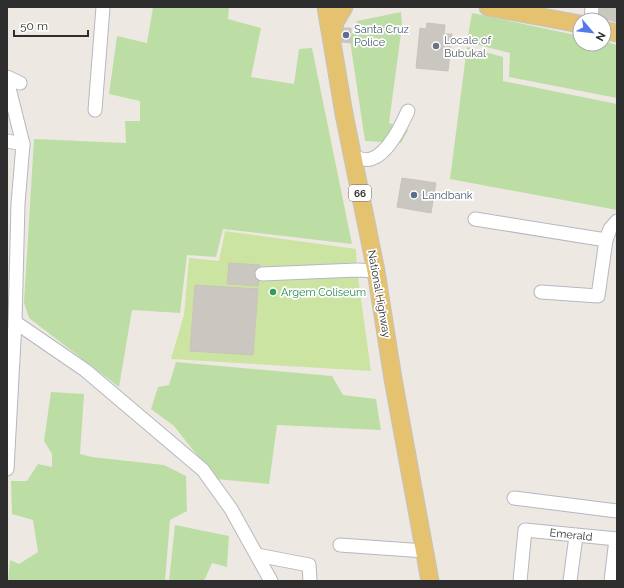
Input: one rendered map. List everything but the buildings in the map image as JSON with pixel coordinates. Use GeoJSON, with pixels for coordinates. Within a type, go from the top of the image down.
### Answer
{"type":"FeatureCollection","features":[{"type":"Feature","properties":{"kind":"main road","name":"National Highway"},"geometry":{"type":"LineString","coordinates":[[326,7],[332,48],[376,271],[393,378],[430,581]]}},
{"type":"Feature","properties":{"kind":"main road"},"geometry":{"type":"LineString","coordinates":[[332,48],[335,22],[344,7]]}},
{"type":"Feature","properties":{"kind":"main road"},"geometry":{"type":"LineString","coordinates":[[498,8],[572,22]]}},
{"type":"Feature","properties":{"kind":"street"},"geometry":{"type":"LineString","coordinates":[[94,110],[103,7]]}},
{"type":"Feature","properties":{"kind":"street"},"geometry":{"type":"LineString","coordinates":[[7,77],[20,83]]}},
{"type":"Feature","properties":{"kind":"street"},"geometry":{"type":"LineString","coordinates":[[7,80],[23,144],[13,203],[11,297],[15,322],[7,469]]}},
{"type":"Feature","properties":{"kind":"street"},"geometry":{"type":"LineString","coordinates":[[353,157],[369,160],[379,156],[398,133],[408,111]]}},
{"type":"Feature","properties":{"kind":"street"},"geometry":{"type":"LineString","coordinates":[[7,141],[23,144]]}},
{"type":"Feature","properties":{"kind":"street"},"geometry":{"type":"LineString","coordinates":[[475,219],[606,240]]}},
{"type":"Feature","properties":{"kind":"street"},"geometry":{"type":"LineString","coordinates":[[541,292],[598,296],[606,240],[610,229],[617,221]]}},
{"type":"Feature","properties":{"kind":"street"},"geometry":{"type":"LineString","coordinates":[[262,274],[357,270],[376,271]]}},
{"type":"Feature","properties":{"kind":"street"},"geometry":{"type":"LineString","coordinates":[[15,322],[85,370],[203,470],[231,510],[271,581]]}},
{"type":"Feature","properties":{"kind":"street"},"geometry":{"type":"LineString","coordinates":[[514,498],[617,511]]}},
{"type":"Feature","properties":{"kind":"street","name":"Emerald"},"geometry":{"type":"LineString","coordinates":[[520,581],[525,530],[617,539]]}},
{"type":"Feature","properties":{"kind":"street"},"geometry":{"type":"LineString","coordinates":[[570,581],[576,536]]}},
{"type":"Feature","properties":{"kind":"street"},"geometry":{"type":"LineString","coordinates":[[611,581],[617,539]]}},
{"type":"Feature","properties":{"kind":"street"},"geometry":{"type":"LineString","coordinates":[[340,545],[424,551]]}},
{"type":"Feature","properties":{"kind":"street"},"geometry":{"type":"LineString","coordinates":[[257,555],[309,565],[310,581]]}},
{"type":"Feature","properties":{"kind":"green space"},"geometry":{"type":"Polygon","coordinates":[[[153,7],[229,7],[228,19],[261,28],[251,77],[294,84],[299,49],[312,48],[352,244],[223,229],[216,257],[187,255],[180,313],[132,310],[119,387],[29,318],[24,303],[34,139],[126,143],[125,121],[140,121],[140,101],[109,94],[117,36],[147,43],[153,7]]]}},
{"type":"Feature","properties":{"kind":"green space"},"geometry":{"type":"Polygon","coordinates":[[[401,12],[402,26],[389,123],[408,130],[401,143],[365,141],[350,40],[357,21],[401,12]]]}},
{"type":"Feature","properties":{"kind":"green space"},"geometry":{"type":"Polygon","coordinates":[[[472,13],[572,34],[572,52],[612,52],[612,43],[617,45],[617,98],[509,77],[510,53],[467,42],[472,13]]]}},
{"type":"Feature","properties":{"kind":"green space"},"geometry":{"type":"Polygon","coordinates":[[[467,47],[503,57],[503,81],[617,104],[617,210],[450,179],[467,47]]]}},
{"type":"Feature","properties":{"kind":"green space","name":"Argem Coliseum"},"geometry":{"type":"Polygon","coordinates":[[[225,231],[356,249],[357,270],[371,371],[171,359],[184,315],[189,258],[219,261],[225,231]]]}},
{"type":"Feature","properties":{"kind":"green space"},"geometry":{"type":"Polygon","coordinates":[[[176,362],[332,376],[343,395],[376,399],[381,430],[277,425],[269,484],[216,479],[174,426],[151,409],[158,387],[169,385],[176,362]]]}},
{"type":"Feature","properties":{"kind":"green space"},"geometry":{"type":"Polygon","coordinates":[[[51,392],[84,394],[80,454],[92,457],[164,465],[186,476],[187,511],[170,520],[165,581],[8,581],[10,560],[19,564],[38,552],[33,520],[12,514],[11,481],[27,481],[38,464],[52,467],[52,454],[44,441],[51,392]]]}},
{"type":"Feature","properties":{"kind":"green space"},"geometry":{"type":"Polygon","coordinates":[[[175,525],[229,536],[227,567],[212,563],[204,581],[169,581],[175,525]]]}},
{"type":"Feature","properties":{"kind":"place","name":"Santa Cruz Police"},"geometry":{"type":"Point","coordinates":[346,35]}},
{"type":"Feature","properties":{"kind":"place","name":"Locale of Bubukal"},"geometry":{"type":"Point","coordinates":[436,46]}},
{"type":"Feature","properties":{"kind":"place","name":"Landbank"},"geometry":{"type":"Point","coordinates":[414,195]}},
{"type":"Feature","properties":{"kind":"place","name":"Argem Coliseum"},"geometry":{"type":"Point","coordinates":[273,292]}}]}
